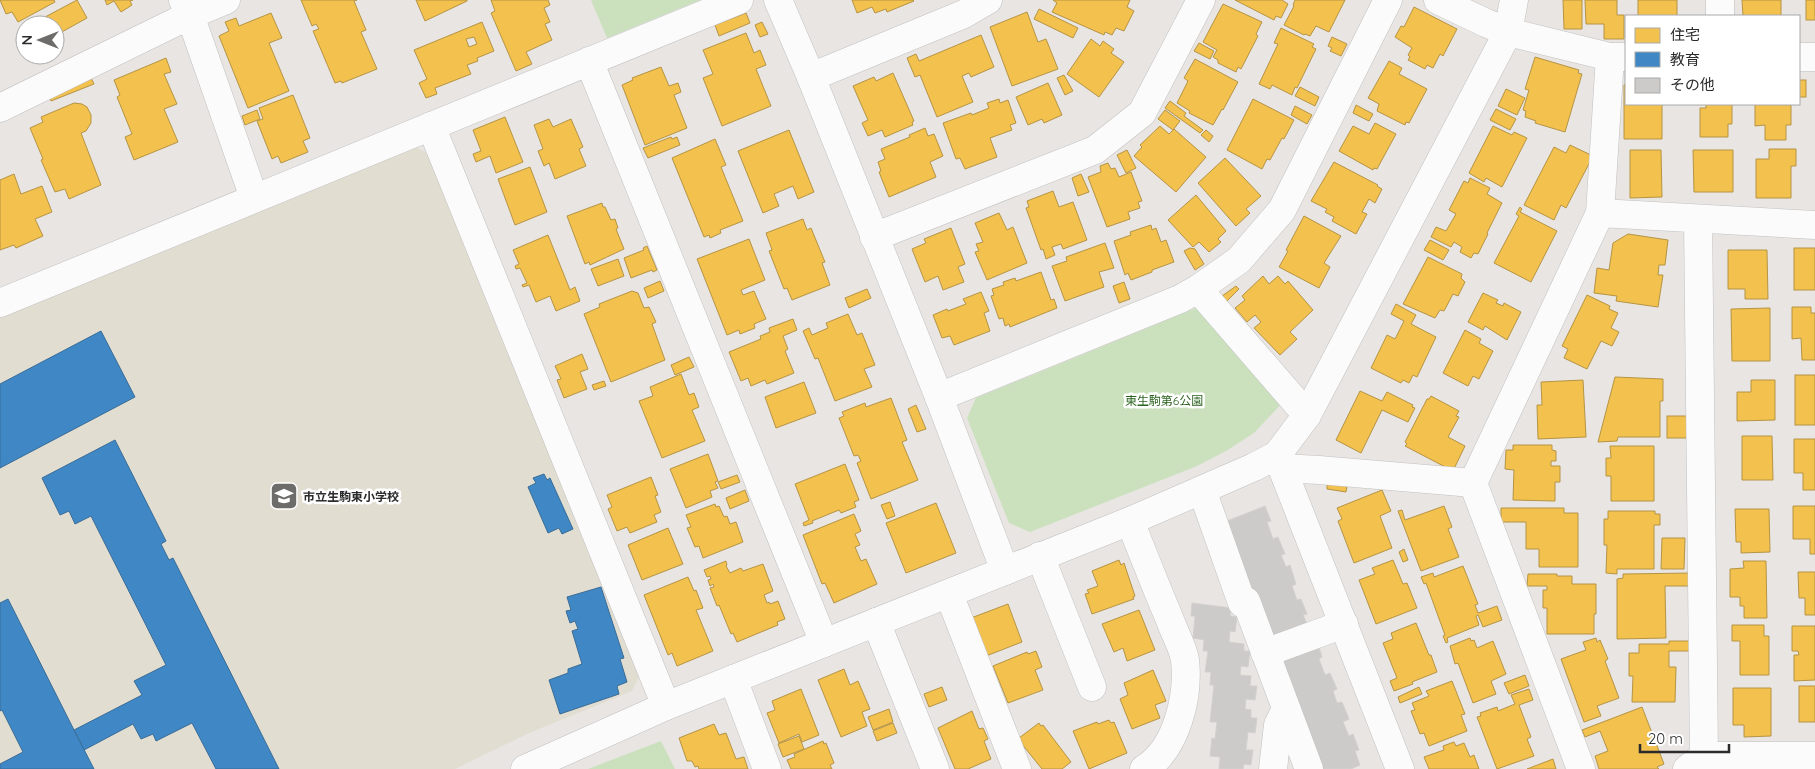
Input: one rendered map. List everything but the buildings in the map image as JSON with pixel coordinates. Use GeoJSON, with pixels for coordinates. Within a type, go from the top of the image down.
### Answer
{"type":"FeatureCollection","features":[{"type":"Feature","properties":{"kind":"street"},"geometry":{"type":"LineString","coordinates":[[0,108],[187,7],[226,0]]}},
{"type":"Feature","properties":{"kind":"street"},"geometry":{"type":"LineString","coordinates":[[0,303],[739,0]]}},
{"type":"Feature","properties":{"kind":"street"},"geometry":{"type":"LineString","coordinates":[[778,0],[811,77],[939,397],[1005,571]]}},
{"type":"Feature","properties":{"kind":"street"},"geometry":{"type":"LineString","coordinates":[[811,77],[962,7],[988,0]]}},
{"type":"Feature","properties":{"kind":"street"},"geometry":{"type":"LineString","coordinates":[[874,238],[1095,150],[1142,112],[1200,0]]}},
{"type":"Feature","properties":{"kind":"street"},"geometry":{"type":"LineString","coordinates":[[939,397],[1180,299],[1198,289],[1238,260],[1282,210],[1388,0]]}},
{"type":"Feature","properties":{"kind":"street"},"geometry":{"type":"LineString","coordinates":[[1438,0],[1508,32],[1618,57],[1600,213],[1473,483],[1581,769]]}},
{"type":"Feature","properties":{"kind":"street"},"geometry":{"type":"LineString","coordinates":[[1280,461],[1307,415],[1508,32],[1514,0]]}},
{"type":"Feature","properties":{"kind":"street"},"geometry":{"type":"LineString","coordinates":[[1720,0],[1720,15]]}},
{"type":"Feature","properties":{"kind":"street"},"geometry":{"type":"LineString","coordinates":[[187,7],[254,198]]}},
{"type":"Feature","properties":{"kind":"street"},"geometry":{"type":"LineString","coordinates":[[1800,57],[1815,57]]}},
{"type":"Feature","properties":{"kind":"street"},"geometry":{"type":"LineString","coordinates":[[589,61],[824,643]]}},
{"type":"Feature","properties":{"kind":"street"},"geometry":{"type":"LineString","coordinates":[[431,126],[666,706]]}},
{"type":"Feature","properties":{"kind":"street"},"geometry":{"type":"LineString","coordinates":[[1600,213],[1815,225]]}},
{"type":"Feature","properties":{"kind":"street"},"geometry":{"type":"LineString","coordinates":[[1698,219],[1693,765],[1815,756]]}},
{"type":"Feature","properties":{"kind":"street"},"geometry":{"type":"LineString","coordinates":[[1198,289],[1307,415]]}},
{"type":"Feature","properties":{"kind":"street"},"geometry":{"type":"LineString","coordinates":[[1280,461],[1400,769]]}},
{"type":"Feature","properties":{"kind":"street"},"geometry":{"type":"LineString","coordinates":[[525,769],[666,706],[1130,521],[1254,467],[1280,461],[1319,470],[1473,483]]}},
{"type":"Feature","properties":{"kind":"street"},"geometry":{"type":"LineString","coordinates":[[1202,490],[1242,603],[1246,601],[1309,769]]}},
{"type":"Feature","properties":{"kind":"street"},"geometry":{"type":"LineString","coordinates":[[1130,521],[1184,658],[1186,689],[1171,740],[1150,765],[1144,769]]}},
{"type":"Feature","properties":{"kind":"street"},"geometry":{"type":"LineString","coordinates":[[1040,556],[1092,687]]}},
{"type":"Feature","properties":{"kind":"street"},"geometry":{"type":"LineString","coordinates":[[949,594],[1017,769]]}},
{"type":"Feature","properties":{"kind":"street"},"geometry":{"type":"LineString","coordinates":[[876,622],[935,769]]}},
{"type":"Feature","properties":{"kind":"street"},"geometry":{"type":"LineString","coordinates":[[1265,652],[1344,624]]}},
{"type":"Feature","properties":{"kind":"street"},"geometry":{"type":"LineString","coordinates":[[733,679],[767,769]]}},
{"type":"Feature","properties":{"kind":"street"},"geometry":{"type":"LineString","coordinates":[[1273,769],[1278,725],[1286,709]]}},
{"type":"Feature","properties":{"kind":"shaded area","name":"市立生駒東小学校"},"geometry":{"type":"Polygon","coordinates":[[[415,147],[431,155],[640,675],[632,691],[529,733],[455,769],[0,769],[0,316],[415,147]]]}},
{"type":"Feature","properties":{"kind":"green space"},"geometry":{"type":"Polygon","coordinates":[[[591,0],[700,0],[607,38],[591,0]]]}},
{"type":"Feature","properties":{"kind":"green space","name":"東生駒第6公園"},"geometry":{"type":"Polygon","coordinates":[[[1201,306],[1284,401],[1254,433],[1226,451],[1197,466],[1030,532],[1009,523],[967,418],[976,398],[1201,306]]]}},
{"type":"Feature","properties":{"kind":"green space"},"geometry":{"type":"Polygon","coordinates":[[[661,741],[675,769],[588,769],[661,741]]]}},
{"type":"Feature","properties":{"kind":"place","name":"市立生駒東小学校"},"geometry":{"type":"Point","coordinates":[284,496]}}]}
